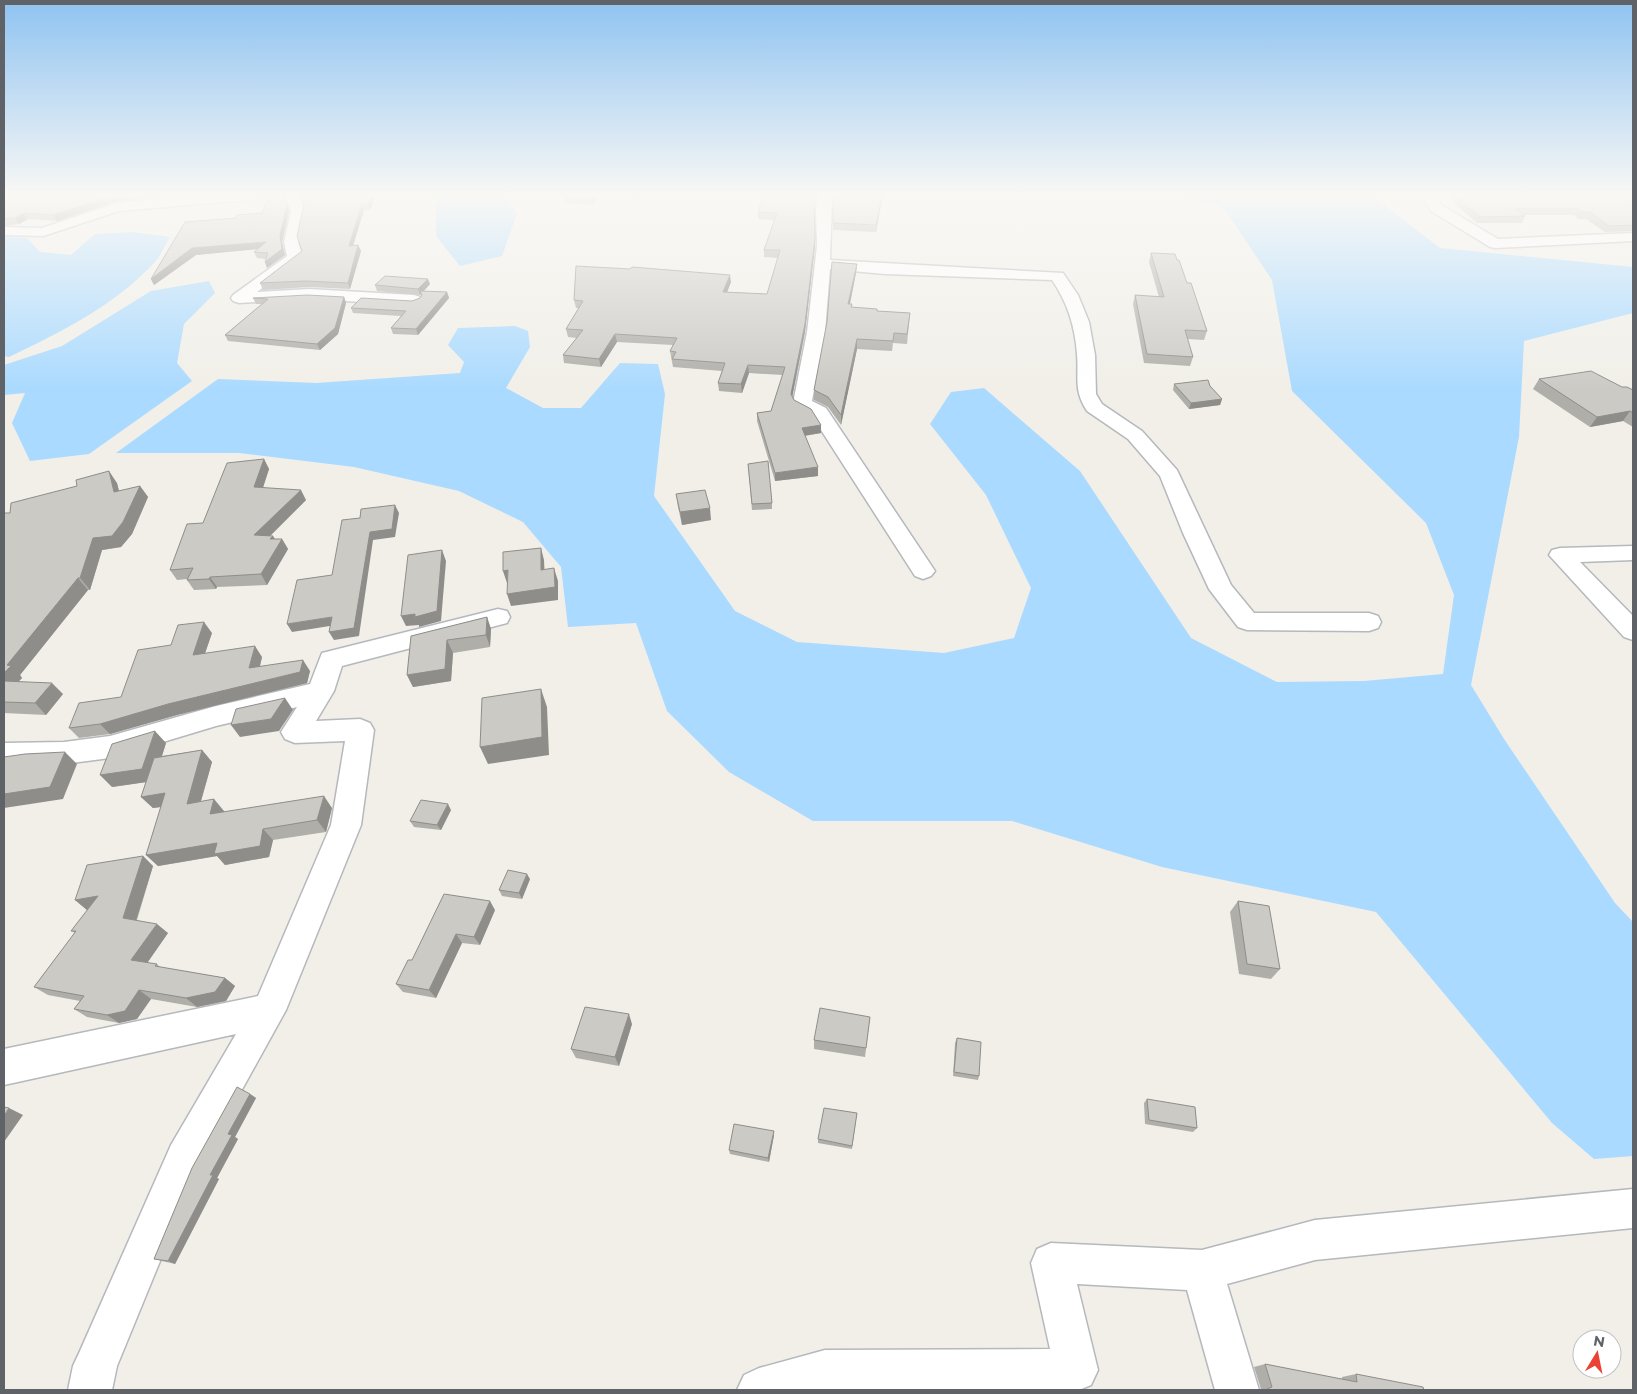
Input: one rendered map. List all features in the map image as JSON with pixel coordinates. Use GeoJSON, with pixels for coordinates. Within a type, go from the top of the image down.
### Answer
{"type":"FeatureCollection","features":[{"type":"Feature","properties":{"kind":"street"},"geometry":{"type":"LineString","coordinates":[[290,260],[239,298],[309,294],[414,300]]}},
{"type":"Feature","properties":{"kind":"street"},"geometry":{"type":"LineString","coordinates":[[822,260],[816,332],[802,403],[819,412],[923,571]]}},
{"type":"Feature","properties":{"kind":"street"},"geometry":{"type":"LineString","coordinates":[[822,264],[885,269],[1057,276],[1070,294],[1082,322],[1086,355],[1087,394],[1094,407],[1135,435],[1170,474],[1194,533],[1222,589],[1246,621],[1369,622]]}},
{"type":"Feature","properties":{"kind":"street"},"geometry":{"type":"LineString","coordinates":[[1633,552],[1560,555],[1633,631]]}},
{"type":"Feature","properties":{"kind":"street"},"geometry":{"type":"LineString","coordinates":[[90,1390],[95,1366],[184,1158],[269,1010],[346,825],[360,730],[295,732],[321,691],[331,660],[498,617]]}},
{"type":"Feature","properties":{"kind":"street"},"geometry":{"type":"LineString","coordinates":[[4,754],[64,753],[110,748],[216,716],[321,691]]}},
{"type":"Feature","properties":{"kind":"street"},"geometry":{"type":"LineString","coordinates":[[4,1067],[269,1010]]}},
{"type":"Feature","properties":{"kind":"street"},"geometry":{"type":"LineString","coordinates":[[759,1390],[824,1372],[1076,1370],[1051,1263],[1202,1270],[1315,1240],[1633,1208]]}},
{"type":"Feature","properties":{"kind":"street"},"geometry":{"type":"LineString","coordinates":[[1202,1270],[1237,1390]]}},
{"type":"Feature","properties":{"kind":"water"},"geometry":{"type":"Polygon","coordinates":[[[4,260],[156,260],[122,292],[86,317],[9,357],[4,356],[4,260]]]}},
{"type":"Feature","properties":{"kind":"water"},"geometry":{"type":"Polygon","coordinates":[[[455,260],[485,260],[460,266],[455,260]]]}},
{"type":"Feature","properties":{"kind":"water"},"geometry":{"type":"Polygon","coordinates":[[[1259,260],[1562,260],[1633,267],[1633,313],[1524,341],[1519,437],[1471,685],[1504,739],[1615,903],[1633,922],[1633,1156],[1594,1159],[1552,1123],[1376,912],[1162,867],[1012,821],[813,821],[729,772],[667,711],[636,623],[568,627],[561,567],[523,522],[459,491],[354,467],[239,453],[116,453],[218,379],[316,383],[460,373],[464,362],[448,345],[458,328],[515,326],[528,331],[530,347],[506,388],[543,408],[581,408],[620,363],[658,364],[665,394],[654,496],[735,611],[797,642],[944,653],[1014,638],[1031,588],[986,495],[930,424],[951,392],[984,388],[1080,471],[1191,638],[1277,682],[1364,681],[1443,674],[1454,595],[1426,523],[1292,391],[1272,280],[1259,260]]]}},
{"type":"Feature","properties":{"kind":"water"},"geometry":{"type":"Polygon","coordinates":[[[209,281],[215,293],[184,324],[177,363],[192,381],[89,454],[30,461],[12,423],[25,393],[4,395],[4,365],[62,346],[151,291],[209,281]]]}},
{"type":"Feature","properties":{"kind":"building"},"geometry":{"type":"Polygon","coordinates":[[[162,260],[176,260],[151,279],[162,260]]]}},
{"type":"Feature","properties":{"kind":"building"},"geometry":{"type":"Polygon","coordinates":[[[290,260],[354,260],[348,283],[306,281],[260,283],[290,260]]]}},
{"type":"Feature","properties":{"kind":"building"},"geometry":{"type":"Polygon","coordinates":[[[777,260],[812,260],[805,324],[791,394],[794,400],[811,409],[821,425],[802,428],[818,467],[775,473],[757,413],[771,411],[785,367],[748,365],[741,384],[718,383],[725,363],[672,359],[676,352],[670,351],[677,338],[615,334],[599,359],[563,355],[583,330],[566,329],[583,301],[574,300],[576,266],[630,269],[632,267],[730,275],[723,292],[767,294],[777,260]]]}},
{"type":"Feature","properties":{"kind":"building"},"geometry":{"type":"Polygon","coordinates":[[[1153,260],[1179,260],[1187,283],[1191,283],[1207,331],[1185,330],[1193,357],[1147,354],[1135,295],[1164,297],[1153,260]]]}},
{"type":"Feature","properties":{"kind":"building"},"geometry":{"type":"Polygon","coordinates":[[[832,262],[857,264],[848,304],[852,304],[851,307],[910,313],[907,334],[894,333],[893,341],[857,339],[841,415],[828,397],[814,390],[827,322],[832,262]]]}},
{"type":"Feature","properties":{"kind":"building"},"geometry":{"type":"Polygon","coordinates":[[[385,276],[428,279],[418,289],[375,285],[385,276]]]}},
{"type":"Feature","properties":{"kind":"building"},"geometry":{"type":"Polygon","coordinates":[[[420,291],[447,292],[416,329],[391,328],[406,311],[351,308],[361,298],[412,301],[420,298],[422,295],[420,291]]]}},
{"type":"Feature","properties":{"kind":"building"},"geometry":{"type":"Polygon","coordinates":[[[307,295],[344,297],[335,328],[317,344],[225,335],[268,299],[253,298],[307,295]]]}},
{"type":"Feature","properties":{"kind":"building"},"geometry":{"type":"Polygon","coordinates":[[[1591,371],[1622,387],[1633,390],[1633,413],[1630,411],[1597,417],[1539,379],[1591,371]]]}},
{"type":"Feature","properties":{"kind":"building"},"geometry":{"type":"Polygon","coordinates":[[[1208,380],[1210,386],[1222,399],[1191,403],[1174,384],[1208,380]]]}},
{"type":"Feature","properties":{"kind":"building"},"geometry":{"type":"Polygon","coordinates":[[[264,459],[254,487],[301,490],[254,535],[273,536],[270,539],[282,539],[261,574],[187,580],[193,568],[170,570],[187,524],[203,523],[227,463],[264,459]]]}},
{"type":"Feature","properties":{"kind":"building"},"geometry":{"type":"Polygon","coordinates":[[[768,461],[772,503],[752,504],[748,464],[768,461]]]}},
{"type":"Feature","properties":{"kind":"building"},"geometry":{"type":"Polygon","coordinates":[[[109,471],[114,492],[140,486],[123,522],[112,536],[93,538],[80,578],[78,578],[7,665],[11,666],[4,673],[4,513],[10,513],[11,503],[77,486],[76,480],[109,471]]]}},
{"type":"Feature","properties":{"kind":"building"},"geometry":{"type":"Polygon","coordinates":[[[705,490],[710,508],[680,512],[676,494],[705,490]]]}},
{"type":"Feature","properties":{"kind":"building"},"geometry":{"type":"Polygon","coordinates":[[[395,505],[392,529],[370,532],[354,628],[329,632],[332,617],[287,624],[297,580],[332,575],[342,520],[360,518],[361,509],[395,505]]]}},
{"type":"Feature","properties":{"kind":"building"},"geometry":{"type":"Polygon","coordinates":[[[541,548],[541,570],[554,568],[555,587],[507,594],[508,570],[503,571],[503,552],[541,548]]]}},
{"type":"Feature","properties":{"kind":"building"},"geometry":{"type":"Polygon","coordinates":[[[442,550],[437,611],[415,617],[415,614],[401,616],[408,555],[442,550]]]}},
{"type":"Feature","properties":{"kind":"building"},"geometry":{"type":"Polygon","coordinates":[[[487,617],[486,635],[447,640],[445,669],[407,675],[411,636],[487,617]]]}},
{"type":"Feature","properties":{"kind":"building"},"geometry":{"type":"Polygon","coordinates":[[[204,622],[193,655],[255,646],[249,668],[303,660],[300,672],[168,704],[100,724],[69,728],[79,703],[121,697],[138,650],[171,645],[178,625],[204,622]]]}},
{"type":"Feature","properties":{"kind":"building"},"geometry":{"type":"Polygon","coordinates":[[[4,681],[52,683],[35,703],[4,702],[4,681]]]}},
{"type":"Feature","properties":{"kind":"building"},"geometry":{"type":"Polygon","coordinates":[[[541,689],[542,737],[480,747],[482,698],[541,689]]]}},
{"type":"Feature","properties":{"kind":"building"},"geometry":{"type":"Polygon","coordinates":[[[285,698],[271,719],[231,725],[236,709],[285,698]]]}},
{"type":"Feature","properties":{"kind":"building"},"geometry":{"type":"Polygon","coordinates":[[[155,731],[142,769],[100,775],[112,744],[155,731]]]}},
{"type":"Feature","properties":{"kind":"building"},"geometry":{"type":"Polygon","coordinates":[[[202,750],[187,804],[214,799],[210,814],[324,796],[317,820],[263,829],[260,846],[214,854],[217,843],[146,855],[165,793],[141,797],[154,758],[202,750]]]}},
{"type":"Feature","properties":{"kind":"building"},"geometry":{"type":"Polygon","coordinates":[[[65,752],[50,787],[4,794],[4,757],[65,752]]]}},
{"type":"Feature","properties":{"kind":"building"},"geometry":{"type":"Polygon","coordinates":[[[421,800],[448,804],[437,825],[410,821],[421,800]]]}},
{"type":"Feature","properties":{"kind":"building"},"geometry":{"type":"Polygon","coordinates":[[[143,856],[123,918],[157,924],[131,960],[225,978],[215,992],[186,998],[139,990],[125,1011],[107,1015],[74,1009],[84,996],[34,987],[76,931],[71,931],[98,896],[75,900],[87,865],[143,856]]]}},
{"type":"Feature","properties":{"kind":"building"},"geometry":{"type":"Polygon","coordinates":[[[508,870],[527,874],[519,893],[499,890],[508,870]]]}},
{"type":"Feature","properties":{"kind":"building"},"geometry":{"type":"Polygon","coordinates":[[[444,894],[490,901],[474,937],[456,934],[429,990],[396,984],[408,960],[412,960],[444,894]]]}},
{"type":"Feature","properties":{"kind":"building"},"geometry":{"type":"Polygon","coordinates":[[[1238,901],[1269,906],[1280,969],[1247,964],[1238,901]]]}},
{"type":"Feature","properties":{"kind":"building"},"geometry":{"type":"Polygon","coordinates":[[[585,1007],[629,1014],[615,1057],[571,1049],[585,1007]]]}},
{"type":"Feature","properties":{"kind":"building"},"geometry":{"type":"Polygon","coordinates":[[[820,1008],[870,1017],[866,1048],[814,1040],[820,1008]]]}},
{"type":"Feature","properties":{"kind":"building"},"geometry":{"type":"Polygon","coordinates":[[[957,1038],[981,1042],[979,1076],[954,1072],[957,1038]]]}},
{"type":"Feature","properties":{"kind":"building"},"geometry":{"type":"Polygon","coordinates":[[[237,1087],[250,1094],[228,1134],[232,1135],[210,1175],[213,1175],[168,1261],[154,1259],[192,1168],[237,1087]]]}},
{"type":"Feature","properties":{"kind":"building"},"geometry":{"type":"Polygon","coordinates":[[[1147,1099],[1195,1107],[1197,1128],[1149,1120],[1147,1099]]]}},
{"type":"Feature","properties":{"kind":"building"},"geometry":{"type":"Polygon","coordinates":[[[4,1107],[9,1108],[4,1116],[4,1107]]]}},
{"type":"Feature","properties":{"kind":"building"},"geometry":{"type":"Polygon","coordinates":[[[824,1108],[857,1113],[852,1146],[818,1139],[824,1108]]]}},
{"type":"Feature","properties":{"kind":"building"},"geometry":{"type":"Polygon","coordinates":[[[734,1124],[774,1131],[768,1158],[729,1150],[734,1124]]]}},
{"type":"Feature","properties":{"kind":"building"},"geometry":{"type":"Polygon","coordinates":[[[1265,1364],[1357,1382],[1356,1374],[1423,1387],[1424,1390],[1267,1390],[1272,1387],[1265,1364]]]}}]}
